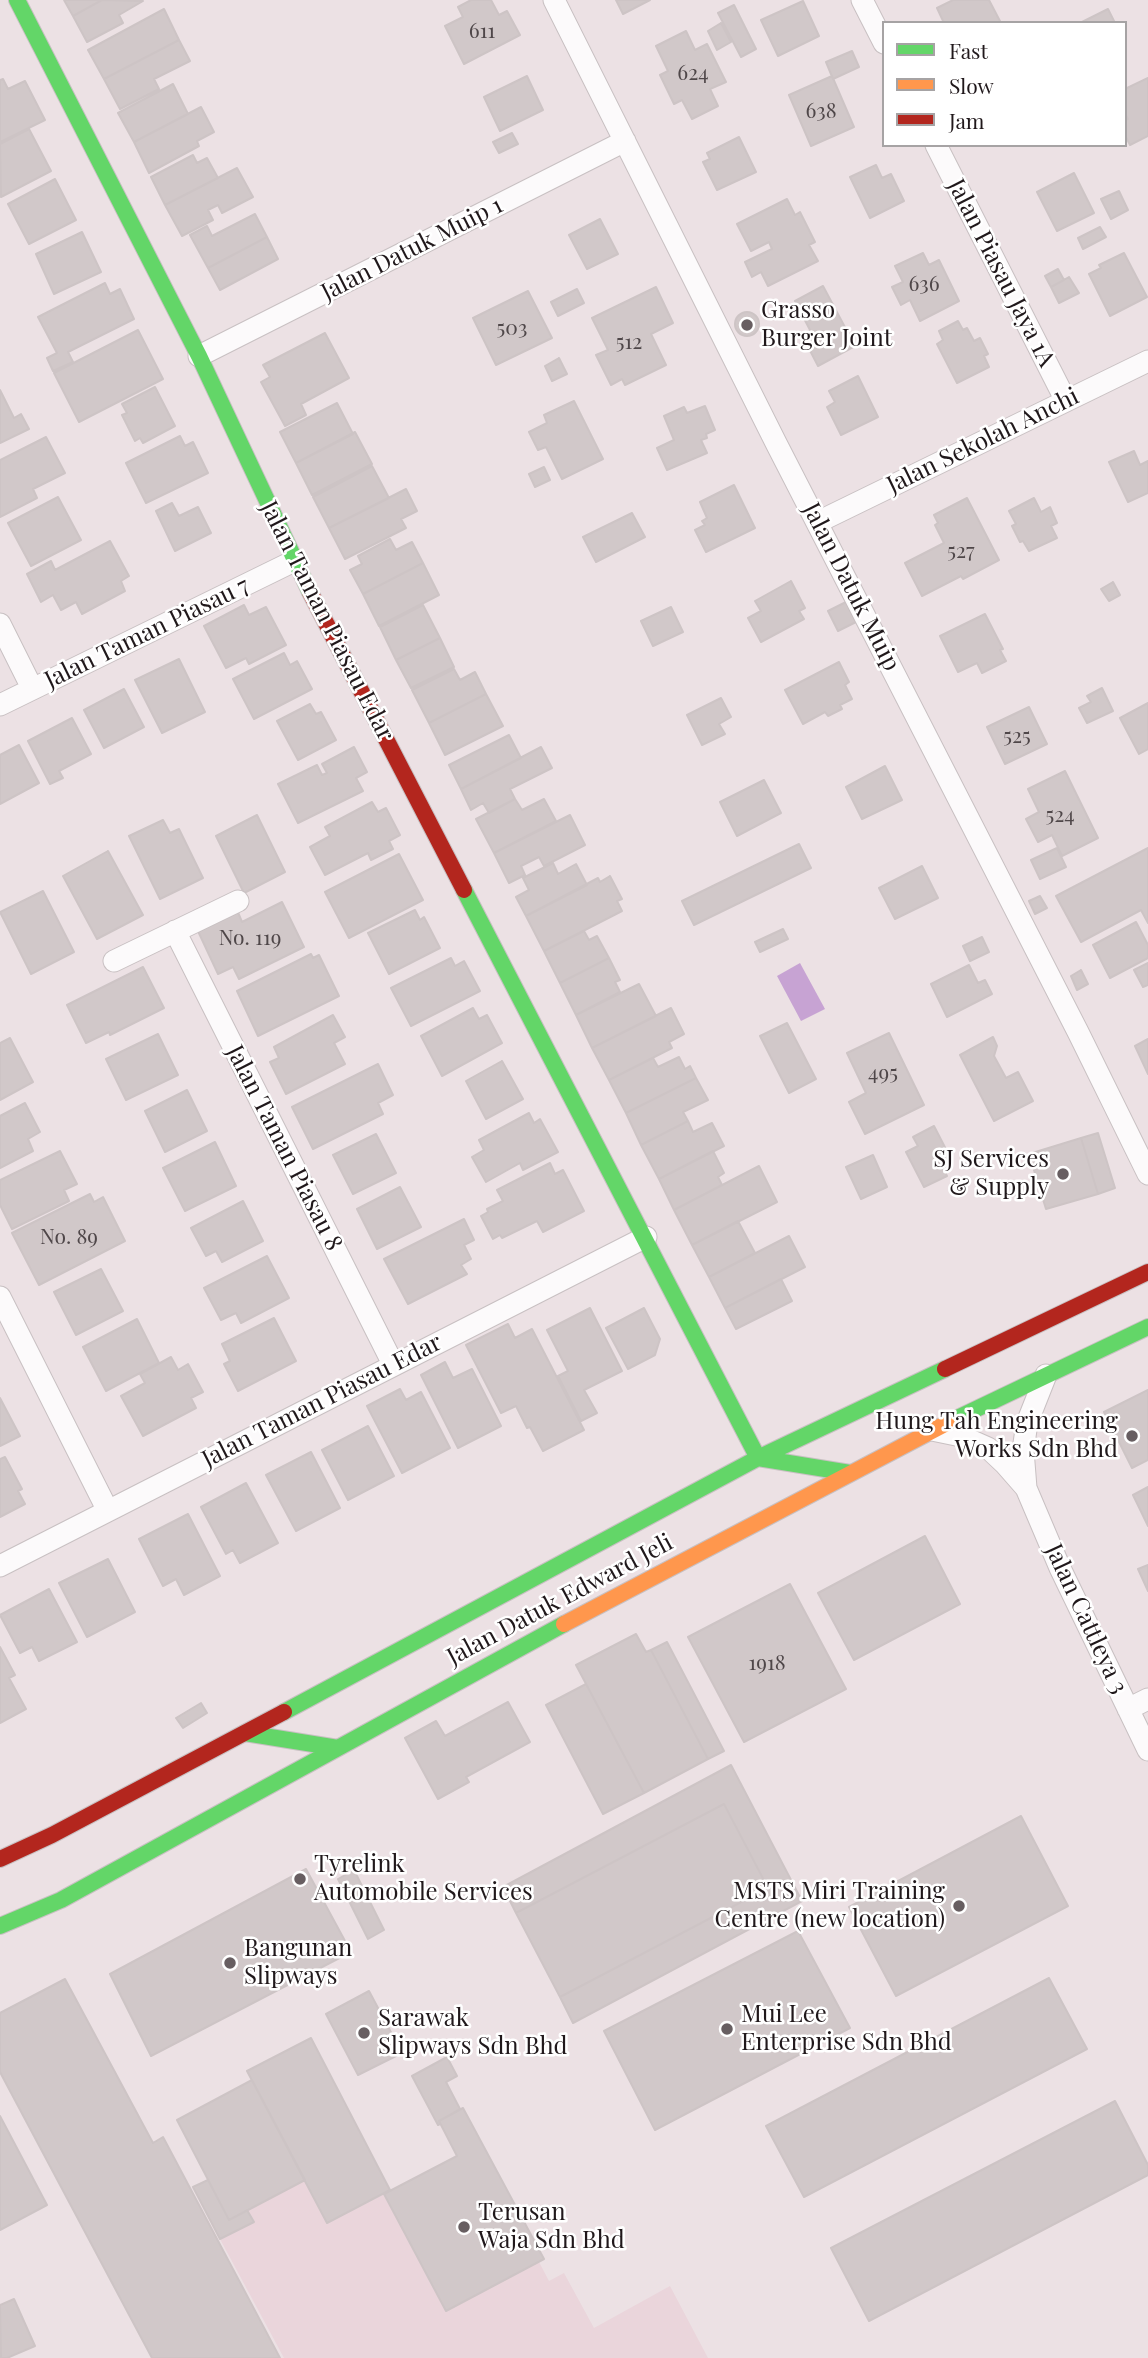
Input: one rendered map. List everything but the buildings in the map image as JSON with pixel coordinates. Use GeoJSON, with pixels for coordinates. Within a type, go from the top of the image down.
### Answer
{"type":"FeatureCollection","features":[{"type":"Feature","properties":{"kind":"street","name":"Jalan Taman Piasau Edar"},"geometry":{"type":"LineString","coordinates":[[17,0],[199,356],[294,561],[758,1458]]}},
{"type":"Feature","properties":{"kind":"street","name":"Jalan Datuk Muip"},"geometry":{"type":"LineString","coordinates":[[554,0],[1148,1174]]}},
{"type":"Feature","properties":{"kind":"street"},"geometry":{"type":"LineString","coordinates":[[862,0],[882,39]]}},
{"type":"Feature","properties":{"kind":"street","name":"Jalan Datuk Muip 1"},"geometry":{"type":"LineString","coordinates":[[199,356],[625,141]]}},
{"type":"Feature","properties":{"kind":"street","name":"Jalan Piasau Jaya 1A"},"geometry":{"type":"LineString","coordinates":[[937,147],[1066,401]]}},
{"type":"Feature","properties":{"kind":"street","name":"Jalan Sekolah Anchi"},"geometry":{"type":"LineString","coordinates":[[818,522],[1148,361]]}},
{"type":"Feature","properties":{"kind":"street","name":"Jalan Taman Piasau 7"},"geometry":{"type":"LineString","coordinates":[[0,705],[294,561]]}},
{"type":"Feature","properties":{"kind":"street"},"geometry":{"type":"LineString","coordinates":[[0,624],[32,688]]}},
{"type":"Feature","properties":{"kind":"street"},"geometry":{"type":"LineString","coordinates":[[114,961],[238,901]]}},
{"type":"Feature","properties":{"kind":"street","name":"Jalan Taman Piasau 8"},"geometry":{"type":"LineString","coordinates":[[175,931],[393,1364]]}},
{"type":"Feature","properties":{"kind":"street","name":"Jalan Taman Piasau Edar"},"geometry":{"type":"LineString","coordinates":[[0,1566],[646,1237]]}},
{"type":"Feature","properties":{"kind":"street","name":"Jalan Datuk Edward Jeli"},"geometry":{"type":"LineString","coordinates":[[0,1859],[52,1835],[245,1733],[758,1458],[1148,1272]]}},
{"type":"Feature","properties":{"kind":"street"},"geometry":{"type":"LineString","coordinates":[[0,1297],[108,1511]]}},
{"type":"Feature","properties":{"kind":"street","name":"Jalan Datuk Edward Jeli"},"geometry":{"type":"LineString","coordinates":[[0,1926],[61,1900],[493,1661],[932,1430],[1148,1327]]}},
{"type":"Feature","properties":{"kind":"street","name":"Jalan Cattleya 3"},"geometry":{"type":"LineString","coordinates":[[1026,1488],[1023,1450],[1027,1423],[1046,1375]]}},
{"type":"Feature","properties":{"kind":"street","name":"Jalan Cattleya 3"},"geometry":{"type":"LineString","coordinates":[[932,1430],[961,1436],[988,1448],[1026,1488],[1060,1568],[1148,1750]]}},
{"type":"Feature","properties":{"kind":"street"},"geometry":{"type":"LineString","coordinates":[[758,1458],[850,1473]]}},
{"type":"Feature","properties":{"kind":"street"},"geometry":{"type":"LineString","coordinates":[[1128,1709],[1148,1699]]}},
{"type":"Feature","properties":{"kind":"street"},"geometry":{"type":"LineString","coordinates":[[245,1733],[338,1748]]}},
{"type":"Feature","properties":{"kind":"shaded area"},"geometry":{"type":"Polygon","coordinates":[[[800,963],[825,1009],[801,1021],[777,976],[800,963]]]}},
{"type":"Feature","properties":{"kind":"shaded area"},"geometry":{"type":"Polygon","coordinates":[[[305,2180],[327,2223],[384,2194],[446,2311],[539,2262],[549,2281],[564,2273],[594,2328],[670,2286],[708,2358],[284,2358],[220,2239],[253,2222],[247,2210],[305,2180]]]}},
{"type":"Feature","properties":{"kind":"traffic: fast"},"geometry":{"type":"LineString","coordinates":[[17,0],[199,356],[310,592]]}},
{"type":"Feature","properties":{"kind":"traffic: fast"},"geometry":{"type":"LineString","coordinates":[[464,890],[758,1458],[850,1473]]}},
{"type":"Feature","properties":{"kind":"traffic: fast"},"geometry":{"type":"LineString","coordinates":[[947,1423],[1148,1327]]}},
{"type":"Feature","properties":{"kind":"traffic: fast"},"geometry":{"type":"LineString","coordinates":[[284,1712],[758,1458],[945,1369]]}},
{"type":"Feature","properties":{"kind":"traffic: fast"},"geometry":{"type":"LineString","coordinates":[[0,1926],[61,1900],[564,1624]]}},
{"type":"Feature","properties":{"kind":"traffic: fast"},"geometry":{"type":"LineString","coordinates":[[245,1733],[338,1748]]}},
{"type":"Feature","properties":{"kind":"traffic: slow"},"geometry":{"type":"LineString","coordinates":[[564,1624],[947,1423]]}},
{"type":"Feature","properties":{"kind":"traffic: jam"},"geometry":{"type":"LineString","coordinates":[[310,592],[464,890]]}},
{"type":"Feature","properties":{"kind":"traffic: jam"},"geometry":{"type":"LineString","coordinates":[[945,1369],[1148,1272]]}},
{"type":"Feature","properties":{"kind":"traffic: jam"},"geometry":{"type":"LineString","coordinates":[[0,1859],[52,1835],[284,1712]]}},
{"type":"Feature","properties":{"kind":"place","name":"Grasso Burger Joint"},"geometry":{"type":"Point","coordinates":[747,325]}},
{"type":"Feature","properties":{"kind":"place","name":"SJ Services & Supply"},"geometry":{"type":"Point","coordinates":[1063,1174]}},
{"type":"Feature","properties":{"kind":"place","name":"Hung Tah Engineering Works Sdn Bhd"},"geometry":{"type":"Point","coordinates":[1132,1436]}},
{"type":"Feature","properties":{"kind":"place","name":"Tyrelink Automobile Services"},"geometry":{"type":"Point","coordinates":[300,1879]}},
{"type":"Feature","properties":{"kind":"place","name":"MSTS Miri Training Centre (new location)"},"geometry":{"type":"Point","coordinates":[959,1906]}},
{"type":"Feature","properties":{"kind":"place","name":"Bangunan Slipways"},"geometry":{"type":"Point","coordinates":[230,1963]}},
{"type":"Feature","properties":{"kind":"place","name":"Mui Lee Enterprise Sdn Bhd"},"geometry":{"type":"Point","coordinates":[727,2029]}},
{"type":"Feature","properties":{"kind":"place","name":"Sarawak Slipways Sdn Bhd"},"geometry":{"type":"Point","coordinates":[364,2033]}},
{"type":"Feature","properties":{"kind":"place","name":"Terusan Waja Sdn Bhd"},"geometry":{"type":"Point","coordinates":[464,2227]}}]}
